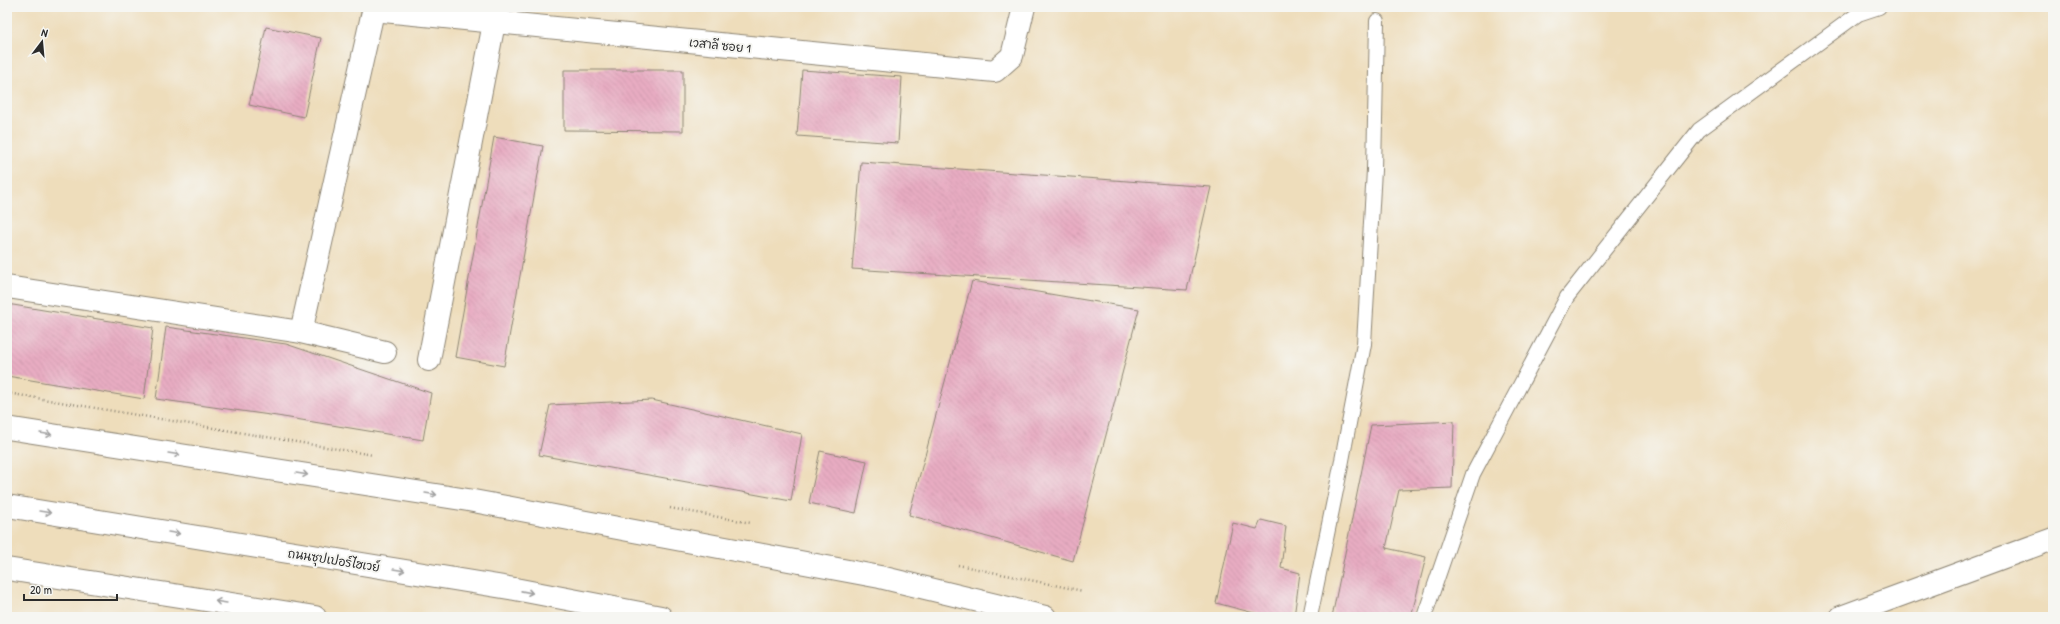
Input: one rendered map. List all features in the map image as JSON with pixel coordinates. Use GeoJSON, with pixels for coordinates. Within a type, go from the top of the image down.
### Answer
{"type":"FeatureCollection","features":[{"type":"Feature","properties":{"kind":"main road","name":"เวสาลี ซอย 1"},"geometry":{"type":"LineString","coordinates":[[373,9],[494,23],[995,72],[1012,56],[1024,7]]}},
{"type":"Feature","properties":{"kind":"main road"},"geometry":{"type":"LineString","coordinates":[[302,332],[373,9]]}},
{"type":"Feature","properties":{"kind":"main road"},"geometry":{"type":"LineString","coordinates":[[429,360],[494,23]]}},
{"type":"Feature","properties":{"kind":"main road"},"geometry":{"type":"LineString","coordinates":[[7,287],[302,332],[385,352]]}},
{"type":"Feature","properties":{"kind":"main road"},"geometry":{"type":"LineString","coordinates":[[7,428],[468,500],[880,577],[1045,617]]}},
{"type":"Feature","properties":{"kind":"main road","name":"ถนนซุปเปอร์ไฮเวย์"},"geometry":{"type":"LineString","coordinates":[[7,506],[515,589],[661,617]]}},
{"type":"Feature","properties":{"kind":"main road"},"geometry":{"type":"LineString","coordinates":[[1841,617],[2053,539]]}},
{"type":"Feature","properties":{"kind":"main road"},"geometry":{"type":"LineString","coordinates":[[7,569],[315,617]]}},
{"type":"Feature","properties":{"kind":"lane"},"geometry":{"type":"LineString","coordinates":[[1424,617],[1473,474],[1567,297],[1699,130],[1858,14],[1879,7]]}},
{"type":"Feature","properties":{"kind":"lane"},"geometry":{"type":"LineString","coordinates":[[1310,617],[1340,472],[1364,344],[1374,170],[1377,21]]}},
{"type":"Feature","properties":{"kind":"building"},"geometry":{"type":"Polygon","coordinates":[[[266,27],[321,38],[304,117],[249,105],[266,27]]]}},
{"type":"Feature","properties":{"kind":"building"},"geometry":{"type":"Polygon","coordinates":[[[564,70],[683,70],[683,131],[564,130],[564,70]]]}},
{"type":"Feature","properties":{"kind":"building"},"geometry":{"type":"Polygon","coordinates":[[[802,70],[902,77],[898,143],[797,136],[802,70]]]}},
{"type":"Feature","properties":{"kind":"building"},"geometry":{"type":"Polygon","coordinates":[[[494,137],[543,146],[504,366],[455,357],[494,137]]]}},
{"type":"Feature","properties":{"kind":"building"},"geometry":{"type":"Polygon","coordinates":[[[861,162],[1211,187],[1187,290],[852,269],[861,162]]]}},
{"type":"Feature","properties":{"kind":"building"},"geometry":{"type":"Polygon","coordinates":[[[972,281],[1139,309],[1073,561],[909,515],[972,281]]]}},
{"type":"Feature","properties":{"kind":"building"},"geometry":{"type":"Polygon","coordinates":[[[7,304],[153,328],[144,399],[7,376],[7,304]]]}},
{"type":"Feature","properties":{"kind":"building"},"geometry":{"type":"Polygon","coordinates":[[[166,327],[286,344],[431,393],[423,440],[277,416],[156,399],[166,327]]]}},
{"type":"Feature","properties":{"kind":"building"},"geometry":{"type":"Polygon","coordinates":[[[652,400],[802,434],[791,501],[539,455],[550,405],[652,400]]]}},
{"type":"Feature","properties":{"kind":"building"},"geometry":{"type":"Polygon","coordinates":[[[1454,421],[1452,488],[1399,490],[1386,548],[1426,557],[1411,617],[1332,617],[1371,425],[1454,421]]]}},
{"type":"Feature","properties":{"kind":"building"},"geometry":{"type":"Polygon","coordinates":[[[820,451],[867,461],[856,513],[809,503],[820,451]]]}},
{"type":"Feature","properties":{"kind":"building"},"geometry":{"type":"Polygon","coordinates":[[[1261,520],[1286,526],[1281,568],[1300,573],[1294,617],[1269,617],[1216,603],[1233,523],[1257,529],[1261,520]]]}}]}
